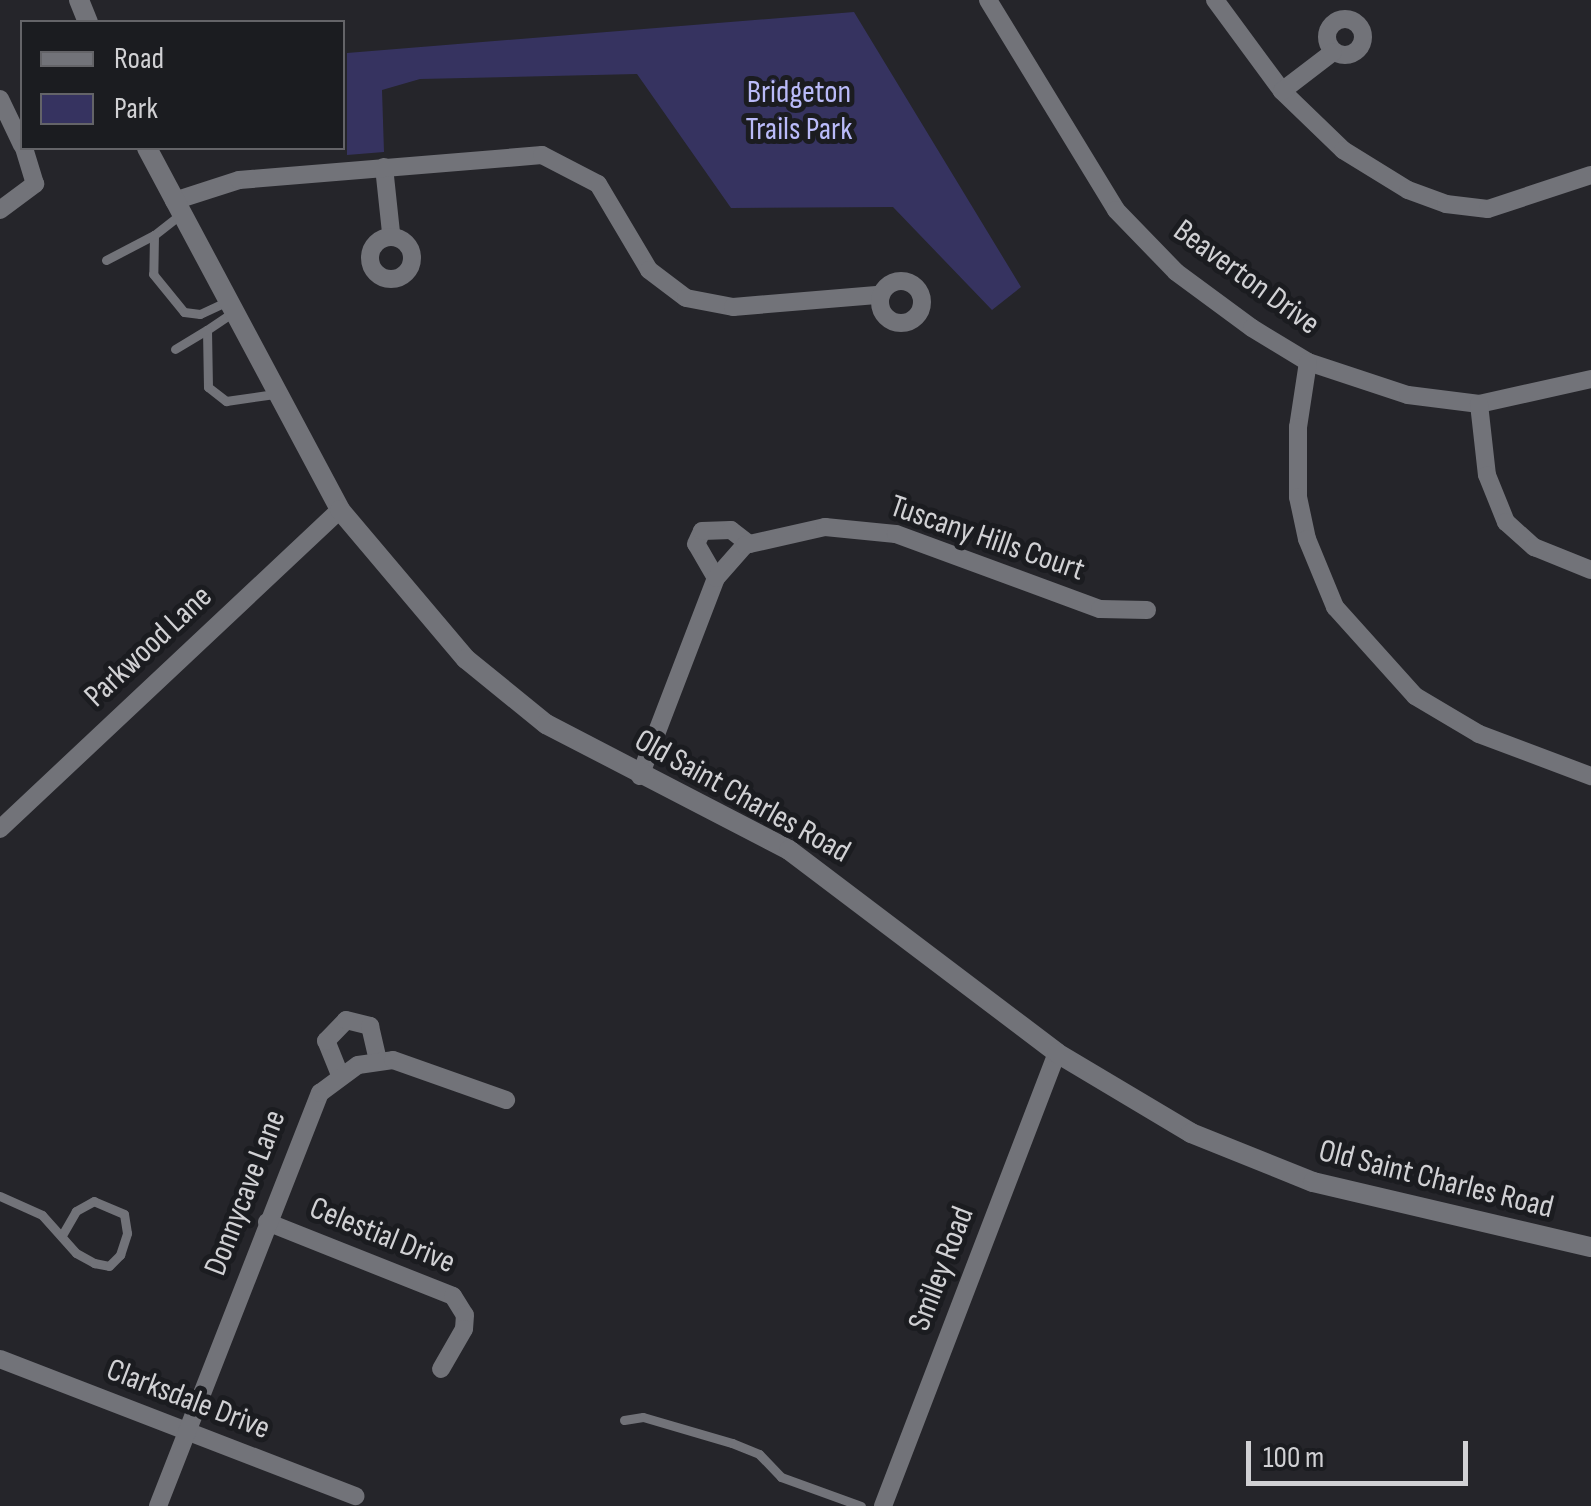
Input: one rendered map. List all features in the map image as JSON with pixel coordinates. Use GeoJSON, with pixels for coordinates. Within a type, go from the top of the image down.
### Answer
{"type":"FeatureCollection","features":[{"type":"Feature","properties":{"kind":"street","name":"Beaverton Drive"},"geometry":{"type":"LineString","coordinates":[[988,0],[1116,210],[1176,272],[1308,362],[1408,395],[1479,404],[1591,379]]}},
{"type":"Feature","properties":{"kind":"street"},"geometry":{"type":"LineString","coordinates":[[1215,0],[1282,92],[1343,150],[1408,190],[1446,204],[1488,208],[1591,176]]}},
{"type":"Feature","properties":{"kind":"street"},"geometry":{"type":"LineString","coordinates":[[1282,92],[1334,52]]}},
{"type":"Feature","properties":{"kind":"street"},"geometry":{"type":"LineString","coordinates":[[0,99],[20,140]]}},
{"type":"Feature","properties":{"kind":"street"},"geometry":{"type":"LineString","coordinates":[[0,210],[35,184],[24,150]]}},
{"type":"Feature","properties":{"kind":"street","name":"Old Saint Charles Road"},"geometry":{"type":"LineString","coordinates":[[148,150],[274,394],[340,510],[466,659],[546,724],[789,850],[1056,1053],[1251,1161],[1414,1210],[1591,1247]]}},
{"type":"Feature","properties":{"kind":"street"},"geometry":{"type":"LineString","coordinates":[[177,208],[238,180],[512,154],[560,160],[608,195],[636,252],[663,284],[710,306],[877,295]]}},
{"type":"Feature","properties":{"kind":"street"},"geometry":{"type":"LineString","coordinates":[[384,166],[391,233]]}},
{"type":"Feature","properties":{"kind":"street"},"geometry":{"type":"LineString","coordinates":[[1308,362],[1298,427],[1298,497],[1307,540],[1334,606],[1415,696],[1479,734],[1591,776]]}},
{"type":"Feature","properties":{"kind":"street"},"geometry":{"type":"LineString","coordinates":[[1479,404],[1487,476],[1506,522],[1534,546],[1591,570]]}},
{"type":"Feature","properties":{"kind":"street","name":"Parkwood Lane"},"geometry":{"type":"LineString","coordinates":[[0,828],[340,510]]}},
{"type":"Feature","properties":{"kind":"street","name":"Tuscany Hills Court"},"geometry":{"type":"LineString","coordinates":[[716,578],[696,544],[702,531],[730,530],[749,544],[825,527],[896,534],[1100,609],[1147,610]]}},
{"type":"Feature","properties":{"kind":"street"},"geometry":{"type":"LineString","coordinates":[[640,776],[716,578],[749,544]]}},
{"type":"Feature","properties":{"kind":"street"},"geometry":{"type":"LineString","coordinates":[[340,1076],[326,1048],[339,1022],[354,1019],[370,1026],[378,1061],[418,1066],[506,1100]]}},
{"type":"Feature","properties":{"kind":"street","name":"Smiley Road"},"geometry":{"type":"LineString","coordinates":[[883,1506],[1056,1053]]}},
{"type":"Feature","properties":{"kind":"street","name":"Donnycave Lane"},"geometry":{"type":"LineString","coordinates":[[158,1506],[309,1112],[340,1076],[378,1061]]}},
{"type":"Feature","properties":{"kind":"street","name":"Celestial Drive"},"geometry":{"type":"LineString","coordinates":[[267,1222],[453,1296],[465,1315],[464,1329],[441,1369]]}},
{"type":"Feature","properties":{"kind":"street","name":"Clarksdale Drive"},"geometry":{"type":"LineString","coordinates":[[0,1360],[355,1496]]}},
{"type":"Feature","properties":{"kind":"lane"},"geometry":{"type":"LineString","coordinates":[[106,260],[154,235],[177,208]]}},
{"type":"Feature","properties":{"kind":"lane"},"geometry":{"type":"LineString","coordinates":[[154,235],[153,274],[174,306],[200,314],[229,308]]}},
{"type":"Feature","properties":{"kind":"lane"},"geometry":{"type":"LineString","coordinates":[[175,349],[207,330],[229,308]]}},
{"type":"Feature","properties":{"kind":"lane"},"geometry":{"type":"LineString","coordinates":[[207,330],[205,378],[212,393],[246,402],[274,394]]}},
{"type":"Feature","properties":{"kind":"lane"},"geometry":{"type":"LineString","coordinates":[[0,1196],[42,1215],[76,1252],[109,1266],[127,1233],[124,1214],[94,1201],[76,1211],[62,1235]]}},
{"type":"Feature","properties":{"kind":"lane"},"geometry":{"type":"LineString","coordinates":[[624,1420],[643,1418],[732,1443],[759,1454],[781,1476],[861,1506]]}},
{"type":"Feature","properties":{"kind":"green space","name":"Bridgeton Trails Park"},"geometry":{"type":"Polygon","coordinates":[[[854,12],[1021,287],[992,310],[893,207],[731,208],[637,74],[420,79],[382,90],[384,152],[347,155],[347,53],[854,12]]]}}]}
